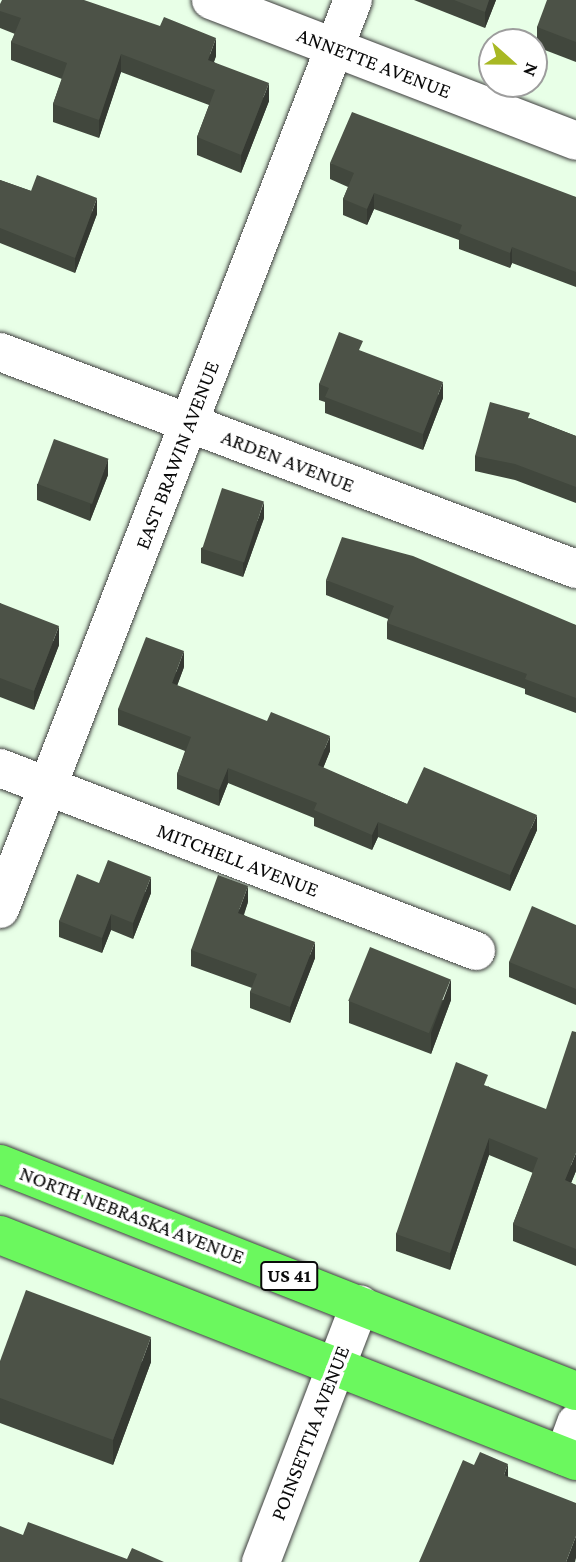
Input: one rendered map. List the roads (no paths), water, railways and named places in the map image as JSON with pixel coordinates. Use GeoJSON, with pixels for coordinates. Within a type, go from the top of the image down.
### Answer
{"type":"FeatureCollection","features":[{"type":"Feature","properties":{"kind":"main road","name":"NORTH NEBRASKA AVENUE"},"geometry":{"type":"LineString","coordinates":[[0,1164],[576,1391]]}},
{"type":"Feature","properties":{"kind":"main road"},"geometry":{"type":"LineString","coordinates":[[0,1235],[336,1366],[572,1447]]}},
{"type":"Feature","properties":{"kind":"street","name":"ANNETTE AVENUE"},"geometry":{"type":"LineString","coordinates":[[211,0],[576,141]]}},
{"type":"Feature","properties":{"kind":"street","name":"EAST BRAWIN AVENUE"},"geometry":{"type":"LineString","coordinates":[[0,909],[354,0]]}},
{"type":"Feature","properties":{"kind":"street","name":"ARDEN AVENUE"},"geometry":{"type":"LineString","coordinates":[[0,352],[576,569]]}},
{"type":"Feature","properties":{"kind":"street","name":"MITCHELL AVENUE"},"geometry":{"type":"LineString","coordinates":[[0,768],[476,951]]}},
{"type":"Feature","properties":{"kind":"street","name":"POINSETTIA AVENUE"},"geometry":{"type":"LineString","coordinates":[[261,1562],[359,1304]]}}]}
